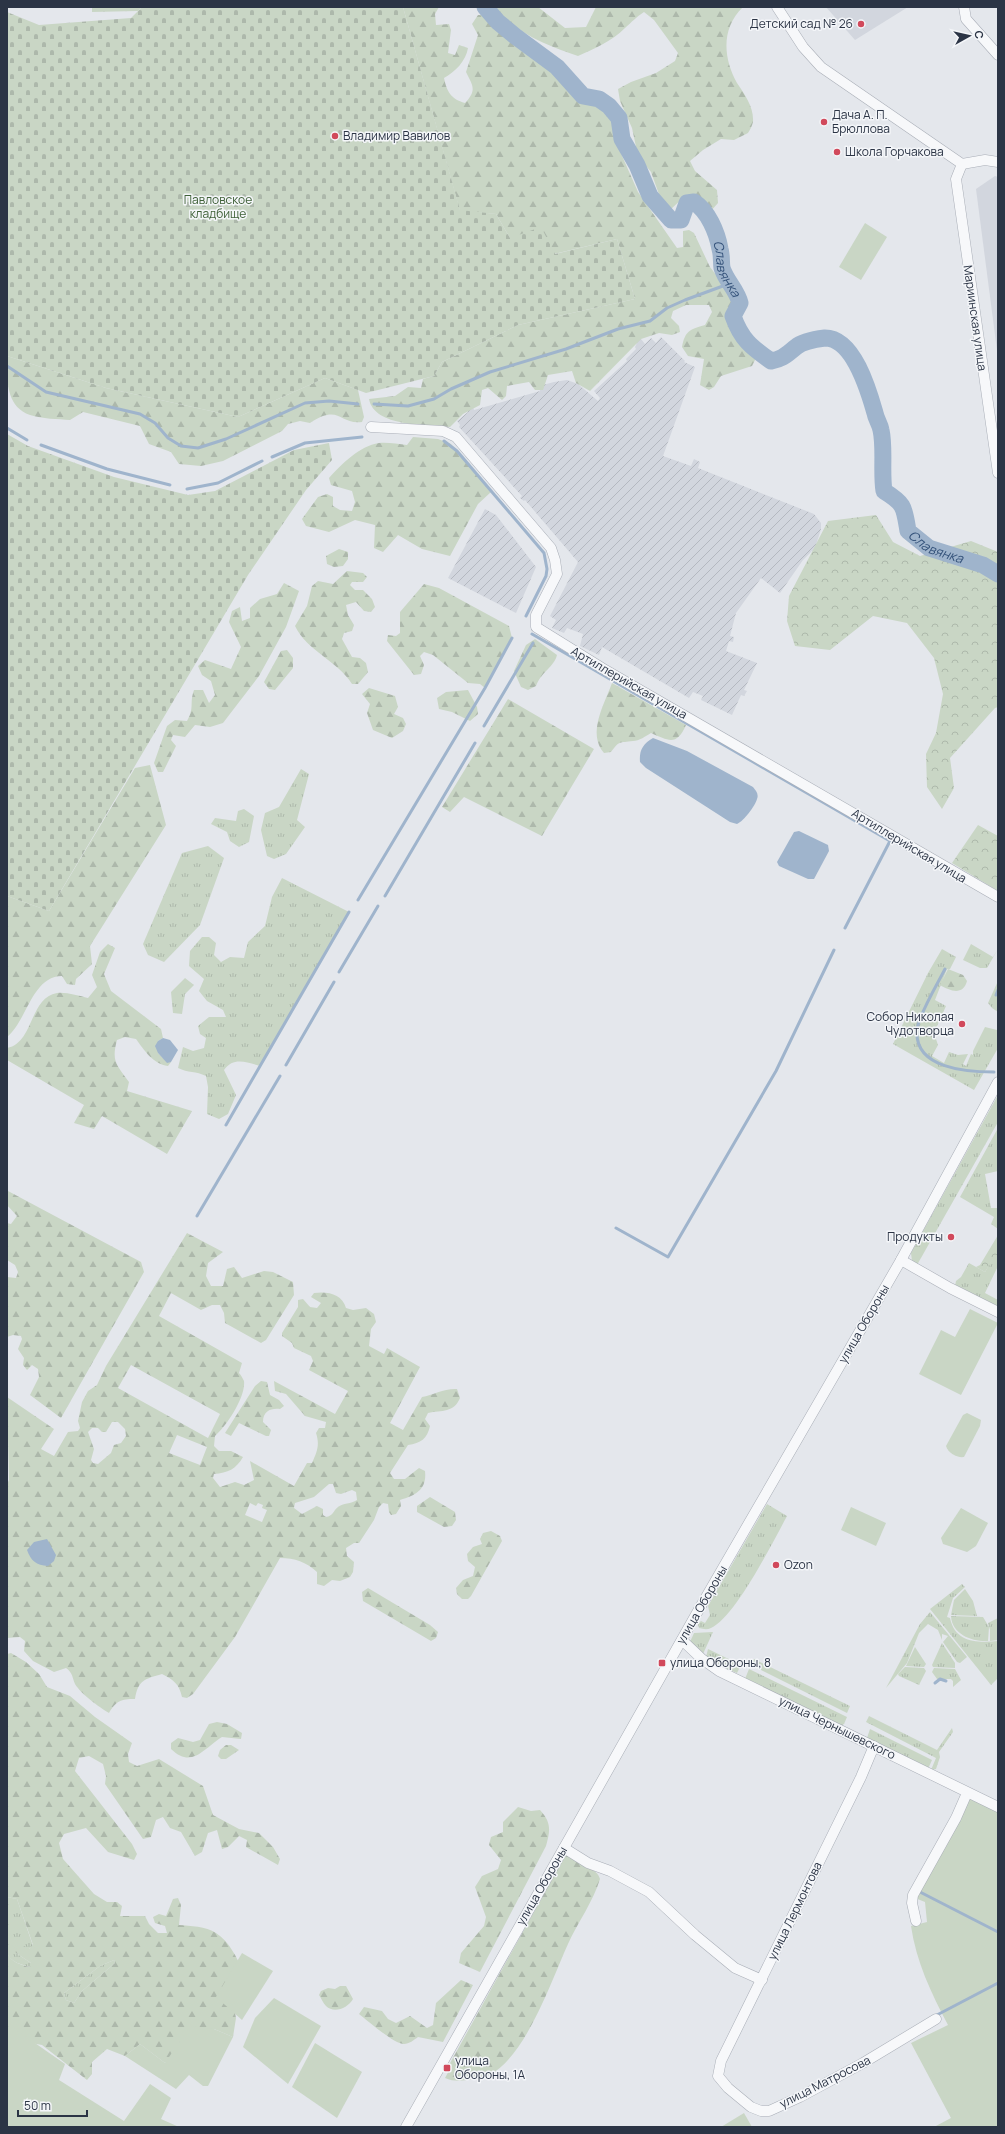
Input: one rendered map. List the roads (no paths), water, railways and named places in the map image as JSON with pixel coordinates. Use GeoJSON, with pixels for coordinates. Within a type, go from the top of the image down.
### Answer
{"type":"FeatureCollection","features":[{"type":"Feature","properties":{"kind":"street"},"geometry":{"type":"LineString","coordinates":[[777,7],[803,47],[821,67],[962,164],[985,160],[998,162]]}},
{"type":"Feature","properties":{"kind":"street"},"geometry":{"type":"LineString","coordinates":[[964,7],[966,19],[998,55]]}},
{"type":"Feature","properties":{"kind":"street","name":"Мариинская улица"},"geometry":{"type":"LineString","coordinates":[[962,164],[956,179],[998,474]]}},
{"type":"Feature","properties":{"kind":"street","name":"Артиллерийская улица"},"geometry":{"type":"LineString","coordinates":[[371,427],[443,431],[456,437],[551,548],[556,560],[557,574],[536,615],[536,627],[602,668],[998,897]]}},
{"type":"Feature","properties":{"kind":"street","name":"улица Обороны"},"geometry":{"type":"LineString","coordinates":[[406,2127],[682,1640],[901,1260],[998,1082]]}},
{"type":"Feature","properties":{"kind":"street"},"geometry":{"type":"LineString","coordinates":[[901,1260],[950,1288],[998,1312]]}},
{"type":"Feature","properties":{"kind":"street","name":"улица Чернышевского"},"geometry":{"type":"LineString","coordinates":[[682,1640],[702,1659],[719,1671],[998,1807]]}},
{"type":"Feature","properties":{"kind":"street","name":"улица Лермонтова"},"geometry":{"type":"LineString","coordinates":[[718,2076],[721,2061],[861,1778],[874,1746]]}},
{"type":"Feature","properties":{"kind":"street"},"geometry":{"type":"LineString","coordinates":[[916,1921],[912,1903],[913,1894],[956,1818],[967,1793]]}},
{"type":"Feature","properties":{"kind":"street"},"geometry":{"type":"LineString","coordinates":[[564,1848],[588,1864],[610,1872],[649,1892],[735,1968],[762,1980]]}},
{"type":"Feature","properties":{"kind":"street","name":"улица Матросова"},"geometry":{"type":"LineString","coordinates":[[718,2076],[728,2088],[752,2108],[761,2111],[769,2111],[800,2097],[863,2063],[936,2018]]}},
{"type":"Feature","properties":{"kind":"water"},"geometry":{"type":"Polygon","coordinates":[[[653,738],[687,751],[753,787],[758,797],[749,813],[737,824],[730,822],[646,768],[640,762],[640,754],[644,745],[653,738]]]}},
{"type":"Feature","properties":{"kind":"water"},"geometry":{"type":"Polygon","coordinates":[[[799,831],[828,845],[829,851],[814,879],[808,879],[779,866],[777,862],[794,832],[799,831]]]}},
{"type":"Feature","properties":{"kind":"water"},"geometry":{"type":"Polygon","coordinates":[[[163,1038],[170,1040],[178,1050],[171,1062],[167,1063],[158,1053],[155,1046],[158,1041],[163,1038]]]}},
{"type":"Feature","properties":{"kind":"water"},"geometry":{"type":"Polygon","coordinates":[[[47,1539],[56,1555],[54,1561],[48,1566],[40,1565],[34,1562],[27,1550],[34,1542],[47,1539]]]}},
{"type":"Feature","properties":{"kind":"waterway","name":"Славянка"},"geometry":{"type":"LineString","coordinates":[[485,7],[498,22],[557,67],[583,96],[599,99],[609,106],[619,118],[622,139],[637,165],[650,196],[671,220],[681,220],[687,203],[694,202],[708,216],[717,236],[721,251],[722,268],[739,298],[740,303],[733,316],[743,337],[752,347],[771,361],[782,358],[802,343],[814,340],[825,338],[835,340],[844,347],[852,356],[859,368],[869,392],[880,428],[883,444],[884,491],[900,503],[906,516],[908,531],[929,548],[983,565],[998,574]]}},
{"type":"Feature","properties":{"kind":"waterway"},"geometry":{"type":"LineString","coordinates":[[374,404],[408,406],[434,399],[451,389],[490,372],[566,349],[618,329],[650,321],[667,308],[731,283]]}},
{"type":"Feature","properties":{"kind":"waterway"},"geometry":{"type":"LineString","coordinates":[[7,366],[46,392],[140,414],[155,423],[168,438],[181,446],[198,448],[226,439],[305,403],[329,401],[358,404]]}},
{"type":"Feature","properties":{"kind":"waterway"},"geometry":{"type":"LineString","coordinates":[[7,428],[27,440]]}},
{"type":"Feature","properties":{"kind":"waterway"},"geometry":{"type":"LineString","coordinates":[[272,457],[305,443],[362,437]]}},
{"type":"Feature","properties":{"kind":"waterway"},"geometry":{"type":"LineString","coordinates":[[444,441],[457,451],[544,553],[547,569],[546,576],[526,616]]}},
{"type":"Feature","properties":{"kind":"waterway"},"geometry":{"type":"LineString","coordinates":[[41,445],[107,469],[170,485]]}},
{"type":"Feature","properties":{"kind":"waterway"},"geometry":{"type":"LineString","coordinates":[[187,489],[218,483],[262,461]]}},
{"type":"Feature","properties":{"kind":"waterway"},"geometry":{"type":"LineString","coordinates":[[532,634],[890,841],[845,928]]}},
{"type":"Feature","properties":{"kind":"waterway"},"geometry":{"type":"LineString","coordinates":[[358,900],[485,688],[512,638]]}},
{"type":"Feature","properties":{"kind":"waterway"},"geometry":{"type":"LineString","coordinates":[[484,726],[533,643]]}},
{"type":"Feature","properties":{"kind":"waterway"},"geometry":{"type":"LineString","coordinates":[[385,896],[475,743]]}},
{"type":"Feature","properties":{"kind":"waterway"},"geometry":{"type":"LineString","coordinates":[[339,972],[378,906]]}},
{"type":"Feature","properties":{"kind":"waterway"},"geometry":{"type":"LineString","coordinates":[[226,1125],[349,912]]}},
{"type":"Feature","properties":{"kind":"waterway"},"geometry":{"type":"LineString","coordinates":[[616,1228],[668,1257],[776,1071],[834,950]]}},
{"type":"Feature","properties":{"kind":"waterway"},"geometry":{"type":"LineString","coordinates":[[945,969],[918,1024],[918,1043],[924,1053],[933,1060],[945,1066],[971,1071],[994,1072]]}},
{"type":"Feature","properties":{"kind":"waterway"},"geometry":{"type":"LineString","coordinates":[[286,1065],[334,982]]}},
{"type":"Feature","properties":{"kind":"waterway"},"geometry":{"type":"LineString","coordinates":[[996,995],[998,990]]}},
{"type":"Feature","properties":{"kind":"waterway"},"geometry":{"type":"LineString","coordinates":[[197,1216],[280,1076]]}},
{"type":"Feature","properties":{"kind":"waterway"},"geometry":{"type":"LineString","coordinates":[[935,1683],[940,1679],[946,1681]]}},
{"type":"Feature","properties":{"kind":"waterway"},"geometry":{"type":"LineString","coordinates":[[920,1892],[998,1932]]}},
{"type":"Feature","properties":{"kind":"waterway"},"geometry":{"type":"LineString","coordinates":[[935,2016],[998,1983]]}},
{"type":"Feature","properties":{"kind":"place","name":"Детский сад № 26"},"geometry":{"type":"Point","coordinates":[861,24]}},
{"type":"Feature","properties":{"kind":"place","name":"Дача А. П. Брюллова"},"geometry":{"type":"Point","coordinates":[824,122]}},
{"type":"Feature","properties":{"kind":"place","name":"Владимир Вавилов"},"geometry":{"type":"Point","coordinates":[335,136]}},
{"type":"Feature","properties":{"kind":"place","name":"Школа Горчакова"},"geometry":{"type":"Point","coordinates":[837,152]}},
{"type":"Feature","properties":{"kind":"place","name":"Собор Николая Чудотворца"},"geometry":{"type":"Point","coordinates":[962,1024]}},
{"type":"Feature","properties":{"kind":"place","name":"Продукты"},"geometry":{"type":"Point","coordinates":[951,1237]}},
{"type":"Feature","properties":{"kind":"place","name":"Ozon"},"geometry":{"type":"Point","coordinates":[776,1565]}},
{"type":"Feature","properties":{"kind":"place","name":"улица Обороны, 8"},"geometry":{"type":"Point","coordinates":[662,1663]}},
{"type":"Feature","properties":{"kind":"place","name":"улица Обороны, 1А"},"geometry":{"type":"Point","coordinates":[447,2068]}},
{"type":"Feature","properties":{"kind":"park label","name":"Павловское кладбище"},"geometry":{"type":"Point","coordinates":[218,207]}}]}
